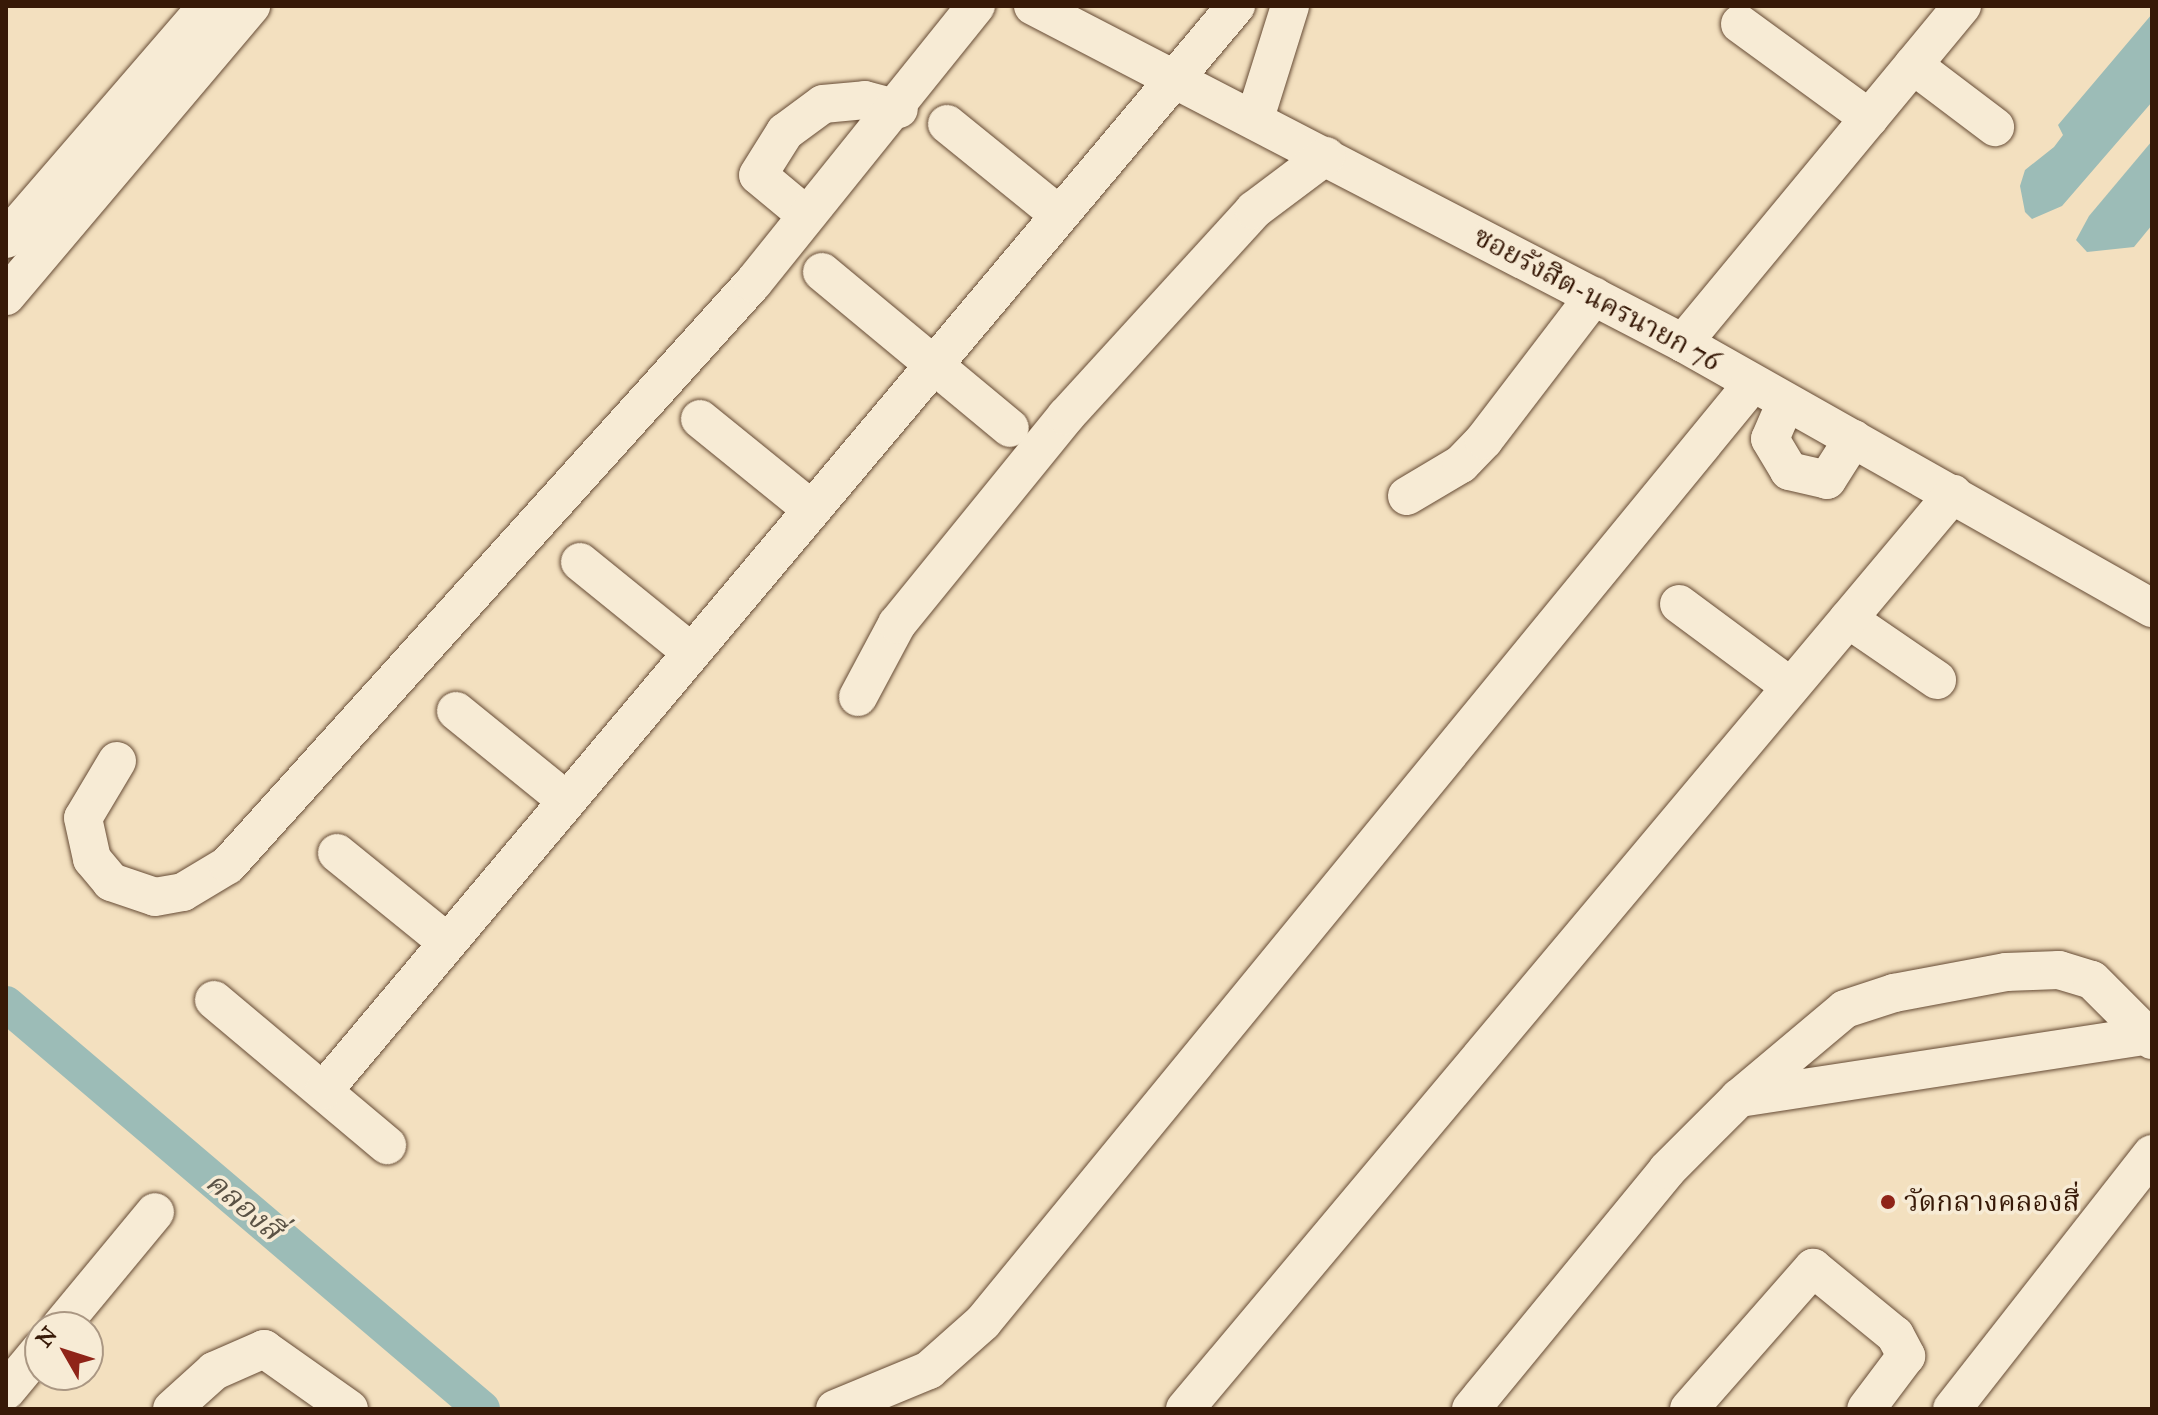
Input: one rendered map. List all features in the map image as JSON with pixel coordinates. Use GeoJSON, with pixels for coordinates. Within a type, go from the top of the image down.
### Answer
{"type":"FeatureCollection","features":[{"type":"Feature","properties":{"kind":"street"},"geometry":{"type":"LineString","coordinates":[[6,239],[207,6]]}},
{"type":"Feature","properties":{"kind":"street"},"geometry":{"type":"LineString","coordinates":[[6,296],[251,6]]}},
{"type":"Feature","properties":{"kind":"street"},"geometry":{"type":"LineString","coordinates":[[117,761],[83,818],[92,859],[111,882],[155,897],[183,892],[228,865],[566,496],[899,109],[976,6]]}},
{"type":"Feature","properties":{"kind":"street","name":"ซอยรังสิต-นครนายก 76"},"geometry":{"type":"LineString","coordinates":[[1033,6],[1255,118],[1683,343],[2152,608]]}},
{"type":"Feature","properties":{"kind":"street"},"geometry":{"type":"LineString","coordinates":[[324,1090],[1057,213],[1177,78],[1236,6]]}},
{"type":"Feature","properties":{"kind":"street"},"geometry":{"type":"LineString","coordinates":[[1255,118],[1290,6]]}},
{"type":"Feature","properties":{"kind":"street"},"geometry":{"type":"LineString","coordinates":[[1683,343],[1962,6]]}},
{"type":"Feature","properties":{"kind":"street"},"geometry":{"type":"LineString","coordinates":[[1740,24],[1869,118]]}},
{"type":"Feature","properties":{"kind":"street"},"geometry":{"type":"LineString","coordinates":[[1913,65],[1995,127]]}},
{"type":"Feature","properties":{"kind":"street"},"geometry":{"type":"LineString","coordinates":[[806,215],[758,175],[785,132],[823,104],[865,100],[899,109]]}},
{"type":"Feature","properties":{"kind":"street"},"geometry":{"type":"LineString","coordinates":[[947,124],[1057,213]]}},
{"type":"Feature","properties":{"kind":"street"},"geometry":{"type":"LineString","coordinates":[[858,697],[897,624],[1066,416],[1254,210],[1326,156]]}},
{"type":"Feature","properties":{"kind":"street"},"geometry":{"type":"LineString","coordinates":[[822,272],[1010,428]]}},
{"type":"Feature","properties":{"kind":"street"},"geometry":{"type":"LineString","coordinates":[[1407,496],[1461,464],[1484,440],[1594,296]]}},
{"type":"Feature","properties":{"kind":"street"},"geometry":{"type":"LineString","coordinates":[[835,1409],[929,1370],[983,1322],[1752,384]]}},
{"type":"Feature","properties":{"kind":"street"},"geometry":{"type":"LineString","coordinates":[[1786,402],[1770,439],[1789,471],[1827,480],[1853,439]]}},
{"type":"Feature","properties":{"kind":"street"},"geometry":{"type":"LineString","coordinates":[[700,419],[810,508]]}},
{"type":"Feature","properties":{"kind":"street"},"geometry":{"type":"LineString","coordinates":[[1185,1409],[1953,494]]}},
{"type":"Feature","properties":{"kind":"street"},"geometry":{"type":"LineString","coordinates":[[580,562],[690,651]]}},
{"type":"Feature","properties":{"kind":"street"},"geometry":{"type":"LineString","coordinates":[[1679,604],[1791,687]]}},
{"type":"Feature","properties":{"kind":"street"},"geometry":{"type":"LineString","coordinates":[[1848,619],[1937,680]]}},
{"type":"Feature","properties":{"kind":"street"},"geometry":{"type":"LineString","coordinates":[[456,711],[566,800]]}},
{"type":"Feature","properties":{"kind":"street"},"geometry":{"type":"LineString","coordinates":[[337,853],[447,942]]}},
{"type":"Feature","properties":{"kind":"street"},"geometry":{"type":"LineString","coordinates":[[1489,1403],[1667,1170],[1739,1098],[1845,1009],[1894,993],[2006,972],[2059,970],[2092,980],[2149,1038]]}},
{"type":"Feature","properties":{"kind":"street"},"geometry":{"type":"LineString","coordinates":[[214,1000],[387,1145]]}},
{"type":"Feature","properties":{"kind":"street"},"geometry":{"type":"LineString","coordinates":[[1739,1098],[2149,1038]]}},
{"type":"Feature","properties":{"kind":"street"},"geometry":{"type":"LineString","coordinates":[[1952,1409],[2152,1154]]}},
{"type":"Feature","properties":{"kind":"street"},"geometry":{"type":"LineString","coordinates":[[73,1311],[155,1212]]}},
{"type":"Feature","properties":{"kind":"street"},"geometry":{"type":"LineString","coordinates":[[1689,1409],[1813,1268],[1895,1335],[1906,1356],[1866,1409]]}},
{"type":"Feature","properties":{"kind":"street"},"geometry":{"type":"LineString","coordinates":[[172,1409],[214,1371],[264,1349],[349,1409]]}},
{"type":"Feature","properties":{"kind":"street"},"geometry":{"type":"LineString","coordinates":[[6,1391],[24,1369]]}},
{"type":"Feature","properties":{"kind":"water"},"geometry":{"type":"Polygon","coordinates":[[[2152,14],[2152,102],[2062,206],[2032,219],[2025,212],[2020,186],[2025,170],[2054,147],[2063,135],[2058,125],[2152,14]]]}},
{"type":"Feature","properties":{"kind":"water"},"geometry":{"type":"Polygon","coordinates":[[[2152,141],[2152,225],[2134,247],[2087,252],[2076,240],[2089,216],[2152,141]]]}},
{"type":"Feature","properties":{"kind":"waterway","name":"คลองสี่"},"geometry":{"type":"LineString","coordinates":[[6,1004],[482,1409]]}},
{"type":"Feature","properties":{"kind":"place","name":"วัดกลางคลองสี่"},"geometry":{"type":"Point","coordinates":[1888,1202]}}]}
